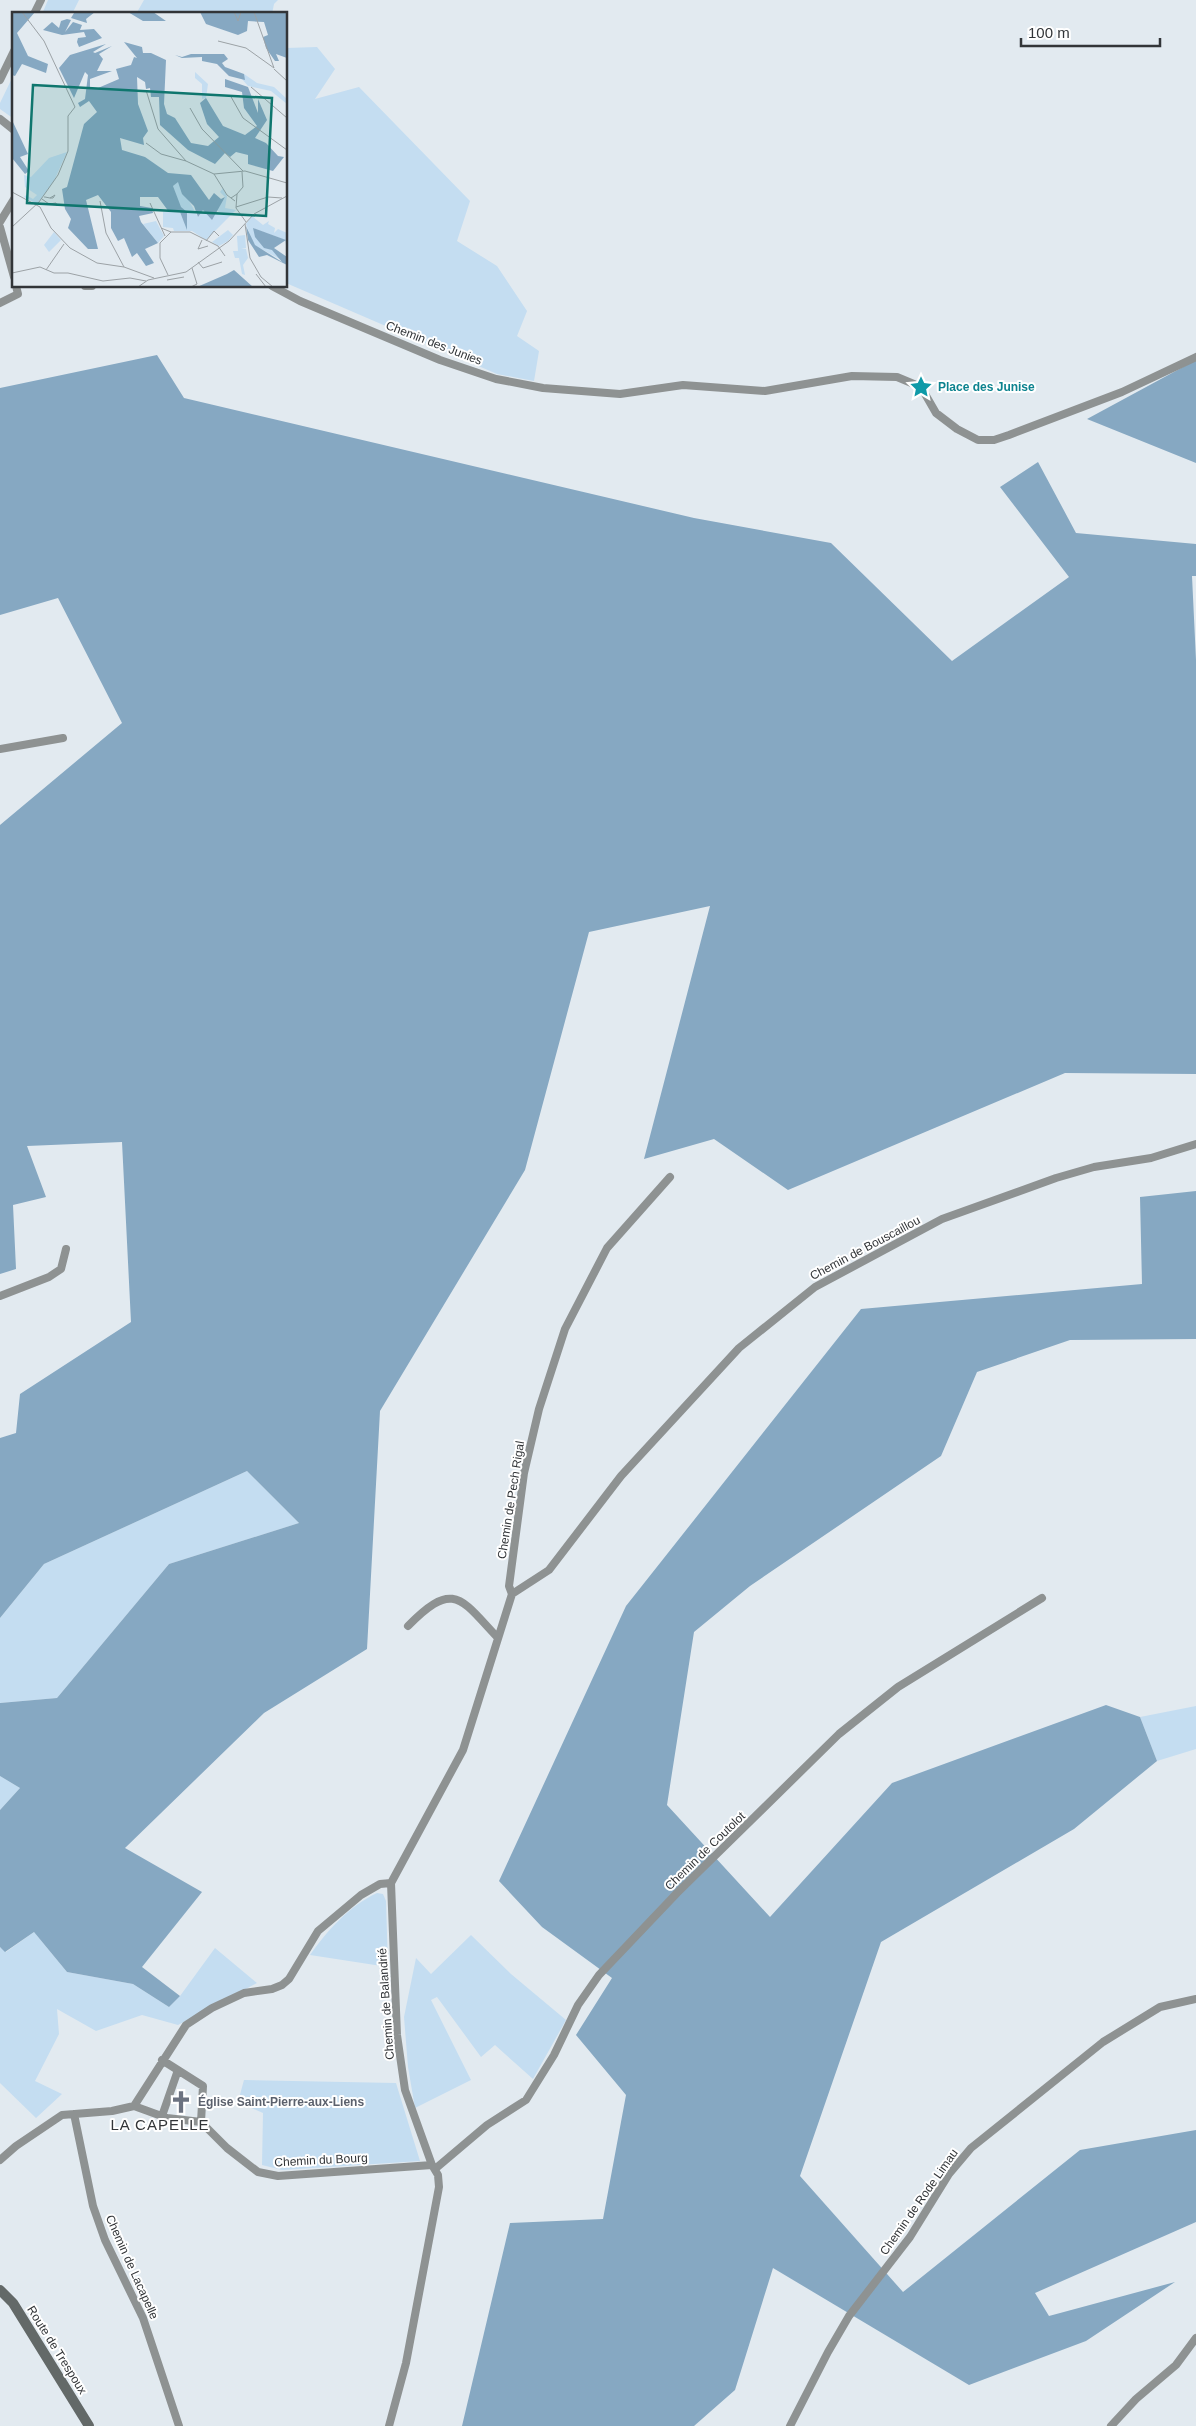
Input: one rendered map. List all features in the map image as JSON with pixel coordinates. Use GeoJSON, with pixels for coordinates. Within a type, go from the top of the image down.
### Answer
{"type":"FeatureCollection","features":[{"type":"Feature","properties":{"kind":"street"},"geometry":{"type":"LineString","coordinates":[[35,12],[41,0]]}},
{"type":"Feature","properties":{"kind":"street"},"geometry":{"type":"LineString","coordinates":[[0,80],[12,55]]}},
{"type":"Feature","properties":{"kind":"street"},"geometry":{"type":"LineString","coordinates":[[0,119],[12,128]]}},
{"type":"Feature","properties":{"kind":"street"},"geometry":{"type":"LineString","coordinates":[[0,222],[12,202]]}},
{"type":"Feature","properties":{"kind":"street"},"geometry":{"type":"LineString","coordinates":[[0,228],[12,270]]}},
{"type":"Feature","properties":{"kind":"street"},"geometry":{"type":"LineString","coordinates":[[0,302],[18,294],[16,288]]}},
{"type":"Feature","properties":{"kind":"street","name":"Chemin des Junies"},"geometry":{"type":"LineString","coordinates":[[276,288],[300,301],[440,360],[496,379],[543,388],[620,394],[683,385],[765,391],[852,376],[897,377],[920,388],[936,413],[958,429],[978,440],[994,440],[1122,392],[1196,357]]}},
{"type":"Feature","properties":{"kind":"street"},"geometry":{"type":"LineString","coordinates":[[0,749],[63,738]]}},
{"type":"Feature","properties":{"kind":"street","name":"Chemin de Bouscaillou"},"geometry":{"type":"LineString","coordinates":[[512,1594],[549,1570],[621,1476],[738,1348],[815,1287],[942,1219],[1056,1178],[1094,1167],[1151,1158],[1196,1144]]}},
{"type":"Feature","properties":{"kind":"street","name":"Chemin de Pech Rigal"},"geometry":{"type":"LineString","coordinates":[[512,1594],[509,1586],[524,1473],[539,1409],[565,1329],[607,1248],[670,1178]]}},
{"type":"Feature","properties":{"kind":"street"},"geometry":{"type":"LineString","coordinates":[[0,1296],[49,1277],[61,1269],[66,1249]]}},
{"type":"Feature","properties":{"kind":"street"},"geometry":{"type":"LineString","coordinates":[[134,2106],[186,2024],[244,1992],[272,1989],[282,1985],[289,1979],[318,1931],[361,1895],[380,1884],[391,1883],[463,1750],[512,1594]]}},
{"type":"Feature","properties":{"kind":"street"},"geometry":{"type":"LineString","coordinates":[[408,1626],[425,1609],[438,1602],[453,1598],[462,1600],[498,1638]]}},
{"type":"Feature","properties":{"kind":"street","name":"Chemin de Coutolot"},"geometry":{"type":"LineString","coordinates":[[433,2167],[487,2125],[526,2100],[554,2055],[578,2005],[600,1976],[677,1893],[838,1734],[898,1686],[1042,1598]]}},
{"type":"Feature","properties":{"kind":"street","name":"Chemin de Balandrié"},"geometry":{"type":"LineString","coordinates":[[389,2426],[406,2363],[439,2187],[438,2175],[433,2167],[403,2081],[397,2035],[391,1883]]}},
{"type":"Feature","properties":{"kind":"street","name":"Chemin de Rode Limau"},"geometry":{"type":"LineString","coordinates":[[790,2426],[849,2316],[910,2237],[949,2174],[971,2148],[1103,2042],[1160,2007],[1196,1999]]}},
{"type":"Feature","properties":{"kind":"street"},"geometry":{"type":"LineString","coordinates":[[0,2160],[16,2146],[62,2116],[112,2112],[134,2106],[162,2116],[200,2122],[203,2086],[162,2060]]}},
{"type":"Feature","properties":{"kind":"street"},"geometry":{"type":"LineString","coordinates":[[162,2116],[178,2070]]}},
{"type":"Feature","properties":{"kind":"street","name":"Chemin de Lacapelle"},"geometry":{"type":"LineString","coordinates":[[74,2114],[93,2206],[105,2240],[143,2318],[179,2426]]}},
{"type":"Feature","properties":{"kind":"street","name":"Chemin du Bourg"},"geometry":{"type":"LineString","coordinates":[[200,2122],[227,2148],[258,2172],[271,2174],[433,2167]]}},
{"type":"Feature","properties":{"kind":"street","name":"Route de Trespoux"},"geometry":{"type":"LineString","coordinates":[[0,2290],[18,2311],[89,2426]]}},
{"type":"Feature","properties":{"kind":"street"},"geometry":{"type":"LineString","coordinates":[[1111,2426],[1136,2399],[1176,2365],[1196,2338]]}},
{"type":"Feature","properties":{"kind":"shaded area"},"geometry":{"type":"Polygon","coordinates":[[[48,0],[79,0],[73,12],[43,12],[48,0]]]}},
{"type":"Feature","properties":{"kind":"shaded area"},"geometry":{"type":"Polygon","coordinates":[[[144,0],[278,0],[274,4],[272,12],[137,12],[144,0]]]}},
{"type":"Feature","properties":{"kind":"shaded area"},"geometry":{"type":"Polygon","coordinates":[[[317,47],[335,69],[315,99],[359,87],[470,201],[457,241],[497,266],[527,311],[517,336],[539,351],[534,381],[497,374],[288,284],[288,48],[317,47]]]}},
{"type":"Feature","properties":{"kind":"shaded area"},"geometry":{"type":"Polygon","coordinates":[[[12,78],[12,118],[0,109],[0,103],[12,78]]]}},
{"type":"Feature","properties":{"kind":"shaded area"},"geometry":{"type":"Polygon","coordinates":[[[157,355],[184,398],[694,518],[831,543],[952,661],[1069,577],[1000,487],[1038,462],[1076,533],[1196,544],[1196,576],[1192,576],[1196,660],[1196,1074],[1065,1073],[788,1190],[714,1139],[644,1159],[710,906],[589,932],[525,1170],[380,1411],[367,1649],[264,1713],[125,1848],[202,1892],[142,1967],[180,1996],[169,2007],[133,1984],[67,1972],[34,1932],[5,1952],[0,1947],[0,1810],[20,1788],[0,1776],[0,1703],[57,1698],[169,1564],[299,1523],[247,1471],[44,1564],[0,1618],[0,1438],[16,1433],[20,1394],[131,1322],[122,1142],[27,1146],[46,1197],[13,1205],[16,1269],[0,1274],[0,825],[122,723],[58,598],[0,615],[0,388],[157,355]]]}},
{"type":"Feature","properties":{"kind":"shaded area"},"geometry":{"type":"Polygon","coordinates":[[[1196,360],[1196,463],[1087,419],[1196,360]]]}},
{"type":"Feature","properties":{"kind":"shaded area"},"geometry":{"type":"Polygon","coordinates":[[[1196,1191],[1196,1339],[1070,1340],[977,1372],[941,1456],[750,1586],[694,1632],[667,1805],[770,1917],[892,1783],[1106,1705],[1140,1717],[1157,1761],[1074,1829],[881,1942],[800,2176],[903,2292],[1080,2150],[1196,2130],[1196,2222],[1035,2293],[1049,2316],[1175,2282],[1086,2341],[969,2385],[773,2268],[735,2390],[694,2426],[462,2426],[510,2223],[603,2219],[626,2095],[576,2035],[612,1978],[542,1927],[499,1881],[626,1606],[861,1309],[1142,1284],[1140,1197],[1196,1191]]]}},
{"type":"Feature","properties":{"kind":"shaded area"},"geometry":{"type":"Polygon","coordinates":[[[247,1471],[299,1523],[169,1564],[57,1698],[0,1703],[0,1618],[44,1564],[247,1471]]]}},
{"type":"Feature","properties":{"kind":"shaded area"},"geometry":{"type":"Polygon","coordinates":[[[1196,1706],[1196,1749],[1157,1761],[1140,1717],[1196,1706]]]}},
{"type":"Feature","properties":{"kind":"shaded area"},"geometry":{"type":"Polygon","coordinates":[[[0,1776],[20,1788],[0,1810],[0,1776]]]}},
{"type":"Feature","properties":{"kind":"shaded area"},"geometry":{"type":"Polygon","coordinates":[[[377,1893],[383,1894],[386,1901],[388,1967],[310,1955],[339,1920],[357,1905],[377,1893]]]}},
{"type":"Feature","properties":{"kind":"shaded area"},"geometry":{"type":"Polygon","coordinates":[[[34,1932],[67,1972],[133,1984],[169,2007],[180,1996],[215,1948],[257,1983],[178,2025],[142,2015],[96,2031],[57,2009],[59,2034],[35,2081],[62,2094],[36,2118],[0,2083],[0,1947],[6,1952],[34,1932]]]}},
{"type":"Feature","properties":{"kind":"shaded area"},"geometry":{"type":"Polygon","coordinates":[[[471,1935],[511,1974],[566,2020],[533,2079],[495,2045],[481,2057],[437,1997],[431,2000],[471,2080],[415,2108],[408,2067],[404,2017],[416,1958],[431,1974],[471,1935]]]}},
{"type":"Feature","properties":{"kind":"shaded area"},"geometry":{"type":"Polygon","coordinates":[[[244,2080],[396,2083],[420,2161],[282,2170],[262,2165],[263,2113],[238,2102],[244,2080]]]}},
{"type":"Feature","properties":{"kind":"place","name":"Place des Junise"},"geometry":{"type":"Point","coordinates":[921,387]}},
{"type":"Feature","properties":{"kind":"place","name":"Église Saint-Pierre-aux-Liens"},"geometry":{"type":"Point","coordinates":[181,2102]}},
{"type":"Feature","properties":{"kind":"district","name":"LA CAPELLE"},"geometry":{"type":"Point","coordinates":[160,2125]}}]}
